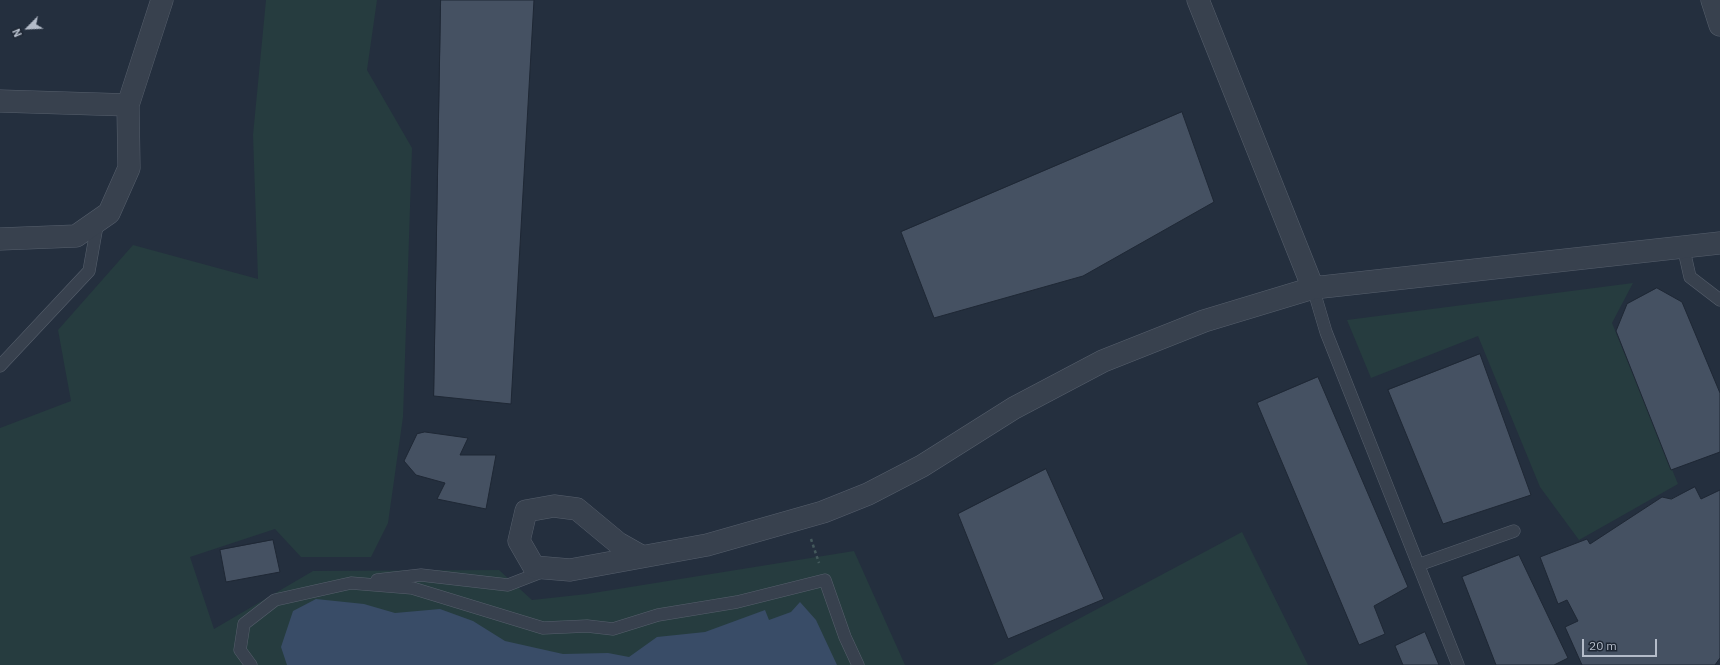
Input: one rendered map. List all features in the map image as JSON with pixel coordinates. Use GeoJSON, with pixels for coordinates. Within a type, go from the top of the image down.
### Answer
{"type":"FeatureCollection","features":[{"type":"Feature","properties":{"kind":"street"},"geometry":{"type":"LineString","coordinates":[[0,239],[76,236],[109,213],[129,168],[128,105],[162,0]]}},
{"type":"Feature","properties":{"kind":"street"},"geometry":{"type":"LineString","coordinates":[[1198,0],[1313,288]]}},
{"type":"Feature","properties":{"kind":"street"},"geometry":{"type":"LineString","coordinates":[[1712,0],[1720,25]]}},
{"type":"Feature","properties":{"kind":"street"},"geometry":{"type":"LineString","coordinates":[[0,101],[128,105]]}},
{"type":"Feature","properties":{"kind":"street"},"geometry":{"type":"LineString","coordinates":[[641,556],[618,543],[577,509],[554,506],[526,511],[519,541],[534,567],[570,570],[708,545],[803,518],[868,494],[922,466],[1014,408],[1103,361],[1204,321],[1313,288],[1720,243]]}},
{"type":"Feature","properties":{"kind":"lane"},"geometry":{"type":"LineString","coordinates":[[0,366],[89,271],[98,220]]}},
{"type":"Feature","properties":{"kind":"lane"},"geometry":{"type":"LineString","coordinates":[[1683,246],[1690,277],[1720,300]]}},
{"type":"Feature","properties":{"kind":"lane"},"geometry":{"type":"LineString","coordinates":[[1313,288],[1326,332],[1458,665]]}},
{"type":"Feature","properties":{"kind":"lane"},"geometry":{"type":"LineString","coordinates":[[1418,565],[1514,531]]}},
{"type":"Feature","properties":{"kind":"lane"},"geometry":{"type":"LineString","coordinates":[[251,665],[240,650],[244,624],[275,600],[351,583],[421,575],[508,585],[539,573],[547,568]]}},
{"type":"Feature","properties":{"kind":"lane"},"geometry":{"type":"LineString","coordinates":[[351,583],[412,588],[543,628],[587,626],[613,629],[658,615],[737,602],[825,580],[845,637],[858,665]]}},
{"type":"Feature","properties":{"kind":"path"},"geometry":{"type":"LineString","coordinates":[[803,518],[825,580]]}},
{"type":"Feature","properties":{"kind":"green space"},"geometry":{"type":"Polygon","coordinates":[[[266,0],[377,0],[367,70],[412,148],[403,417],[388,523],[371,557],[301,557],[275,529],[190,557],[214,629],[313,571],[499,570],[532,600],[587,594],[854,551],[905,665],[0,665],[0,428],[71,401],[58,330],[133,245],[258,279],[253,135],[266,0]]]}},
{"type":"Feature","properties":{"kind":"green space"},"geometry":{"type":"Polygon","coordinates":[[[1633,283],[1612,323],[1678,484],[1579,540],[1540,487],[1478,336],[1371,378],[1347,320],[1633,283]]]}},
{"type":"Feature","properties":{"kind":"green space"},"geometry":{"type":"Polygon","coordinates":[[[1242,532],[1308,665],[992,665],[1242,532]]]}},
{"type":"Feature","properties":{"kind":"water"},"geometry":{"type":"Polygon","coordinates":[[[316,599],[364,604],[395,613],[440,609],[473,621],[505,641],[563,654],[608,653],[629,657],[657,637],[705,632],[765,610],[769,620],[791,612],[800,602],[816,620],[837,665],[287,665],[281,647],[293,611],[316,599]]]}},
{"type":"Feature","properties":{"kind":"building"},"geometry":{"type":"Polygon","coordinates":[[[441,0],[534,0],[511,404],[434,396],[441,0]]]}},
{"type":"Feature","properties":{"kind":"building"},"geometry":{"type":"Polygon","coordinates":[[[1182,112],[1214,202],[1083,276],[934,318],[901,232],[1182,112]]]}},
{"type":"Feature","properties":{"kind":"building"},"geometry":{"type":"Polygon","coordinates":[[[1657,288],[1682,302],[1720,393],[1720,452],[1671,470],[1616,331],[1627,304],[1657,288]]]}},
{"type":"Feature","properties":{"kind":"building"},"geometry":{"type":"Polygon","coordinates":[[[1480,354],[1531,495],[1443,524],[1388,390],[1480,354]]]}},
{"type":"Feature","properties":{"kind":"building"},"geometry":{"type":"Polygon","coordinates":[[[1318,377],[1408,587],[1374,606],[1385,634],[1359,645],[1257,403],[1318,377]]]}},
{"type":"Feature","properties":{"kind":"building"},"geometry":{"type":"Polygon","coordinates":[[[425,432],[468,438],[460,455],[496,455],[486,509],[437,499],[445,483],[416,475],[404,461],[417,434],[425,432]]]}},
{"type":"Feature","properties":{"kind":"building"},"geometry":{"type":"Polygon","coordinates":[[[1046,469],[1104,599],[1008,639],[958,514],[1046,469]]]}},
{"type":"Feature","properties":{"kind":"building"},"geometry":{"type":"Polygon","coordinates":[[[1695,487],[1701,499],[1720,490],[1720,658],[1715,665],[1582,665],[1565,627],[1578,621],[1567,600],[1558,604],[1540,557],[1587,539],[1590,544],[1662,497],[1671,499],[1695,487]]]}},
{"type":"Feature","properties":{"kind":"building"},"geometry":{"type":"Polygon","coordinates":[[[273,540],[280,572],[226,582],[220,550],[273,540]]]}},
{"type":"Feature","properties":{"kind":"building"},"geometry":{"type":"Polygon","coordinates":[[[1519,555],[1568,658],[1554,665],[1496,665],[1462,577],[1519,555]]]}},
{"type":"Feature","properties":{"kind":"building"},"geometry":{"type":"Polygon","coordinates":[[[1425,632],[1439,665],[1403,665],[1395,646],[1425,632]]]}}]}
